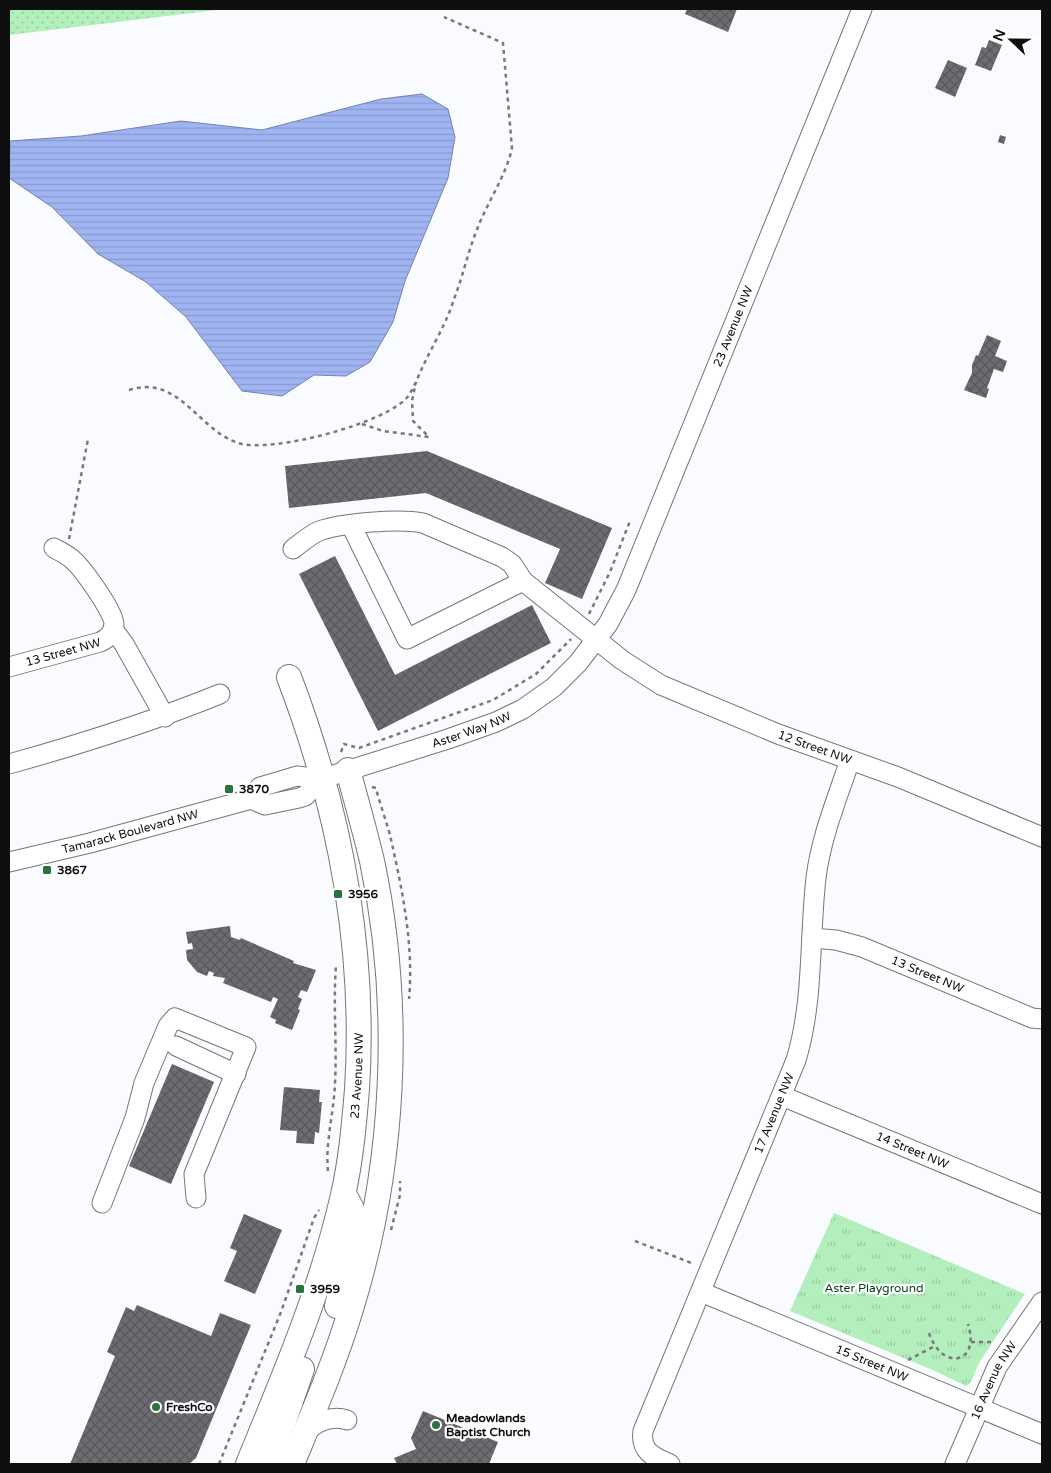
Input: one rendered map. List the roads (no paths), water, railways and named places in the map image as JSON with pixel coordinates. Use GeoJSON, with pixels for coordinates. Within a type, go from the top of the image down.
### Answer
{"type":"FeatureCollection","features":[{"type":"Feature","properties":{"kind":"main road","name":"23 Avenue NW"},"geometry":{"type":"LineString","coordinates":[[248,1464],[310,1308],[344,1194],[352,1151],[359,1061],[358,984],[354,926],[347,884],[307,724],[289,677]]}},
{"type":"Feature","properties":{"kind":"main road"},"geometry":{"type":"LineString","coordinates":[[292,1464],[352,1308],[376,1212],[385,1141],[388,1081],[387,976],[382,919],[372,861],[345,761]]}},
{"type":"Feature","properties":{"kind":"main road"},"geometry":{"type":"LineString","coordinates":[[321,779],[332,786],[337,792],[344,807],[355,849],[369,930],[388,1081]]}},
{"type":"Feature","properties":{"kind":"main road"},"geometry":{"type":"LineString","coordinates":[[321,1392],[333,1324],[355,1227],[352,1209],[344,1194]]}},
{"type":"Feature","properties":{"kind":"main road"},"geometry":{"type":"LineString","coordinates":[[269,1464],[300,1377],[310,1308]]}},
{"type":"Feature","properties":{"kind":"street","name":"23 Avenue NW"},"geometry":{"type":"LineString","coordinates":[[598,640],[626,590],[862,9]]}},
{"type":"Feature","properties":{"kind":"street","name":"12 Street NW"},"geometry":{"type":"LineString","coordinates":[[293,549],[318,531],[351,524],[412,520],[423,523],[502,557],[512,564],[523,581],[581,627],[641,673],[673,691],[778,734],[917,785],[1042,837]]}},
{"type":"Feature","properties":{"kind":"street"},"geometry":{"type":"LineString","coordinates":[[351,524],[407,639],[523,581]]}},
{"type":"Feature","properties":{"kind":"street"},"geometry":{"type":"LineString","coordinates":[[60,551],[77,564],[111,612],[114,624],[113,629],[124,644],[165,716]]}},
{"type":"Feature","properties":{"kind":"street","name":"13 Street NW"},"geometry":{"type":"LineString","coordinates":[[9,667],[100,642],[106,639],[113,629]]}},
{"type":"Feature","properties":{"kind":"street","name":"Aster Way NW"},"geometry":{"type":"LineString","coordinates":[[321,779],[345,761],[448,739],[515,714],[554,687],[598,640]]}},
{"type":"Feature","properties":{"kind":"street"},"geometry":{"type":"LineString","coordinates":[[9,764],[88,742],[165,716],[220,694]]}},
{"type":"Feature","properties":{"kind":"street","name":"17 Avenue NW"},"geometry":{"type":"LineString","coordinates":[[670,1464],[654,1458],[645,1449],[642,1443],[643,1431],[796,1060],[804,1029],[819,859],[826,829],[850,760]]}},
{"type":"Feature","properties":{"kind":"street","name":"Tamarack Boulevard NW"},"geometry":{"type":"LineString","coordinates":[[9,862],[98,841],[252,799],[265,805],[299,798],[305,796],[321,779]]}},
{"type":"Feature","properties":{"kind":"street","name":"13 Street NW"},"geometry":{"type":"LineString","coordinates":[[812,938],[836,940],[862,947],[1032,1018],[1042,1019]]}},
{"type":"Feature","properties":{"kind":"street"},"geometry":{"type":"LineString","coordinates":[[102,1203],[135,1118],[144,1082],[168,1026],[176,1018],[246,1047],[194,1174],[196,1198]]}},
{"type":"Feature","properties":{"kind":"street"},"geometry":{"type":"LineString","coordinates":[[176,1046],[236,1074]]}},
{"type":"Feature","properties":{"kind":"street","name":"14 Street NW"},"geometry":{"type":"LineString","coordinates":[[782,1096],[1042,1204]]}},
{"type":"Feature","properties":{"kind":"street","name":"15 Street NW"},"geometry":{"type":"LineString","coordinates":[[701,1292],[1042,1434]]}},
{"type":"Feature","properties":{"kind":"street","name":"16 Avenue NW"},"geometry":{"type":"LineString","coordinates":[[955,1464],[978,1407],[1005,1353],[1042,1302]]}},
{"type":"Feature","properties":{"kind":"street"},"geometry":{"type":"LineString","coordinates":[[305,1432],[322,1421],[340,1418],[347,1420]]}},
{"type":"Feature","properties":{"kind":"water"},"geometry":{"type":"Polygon","coordinates":[[[422,94],[448,109],[455,137],[448,178],[405,281],[393,322],[370,362],[346,376],[314,375],[282,396],[242,391],[186,317],[146,282],[98,254],[52,207],[9,178],[10,141],[81,136],[181,121],[262,130],[381,99],[422,94]]]}},
{"type":"Feature","properties":{"kind":"place","name":"3870"},"geometry":{"type":"Point","coordinates":[229,789]}},
{"type":"Feature","properties":{"kind":"place","name":"3867"},"geometry":{"type":"Point","coordinates":[47,870]}},
{"type":"Feature","properties":{"kind":"place","name":"3956"},"geometry":{"type":"Point","coordinates":[338,894]}},
{"type":"Feature","properties":{"kind":"place","name":"3959"},"geometry":{"type":"Point","coordinates":[300,1289]}},
{"type":"Feature","properties":{"kind":"place","name":"FreshCo"},"geometry":{"type":"Point","coordinates":[156,1407]}},
{"type":"Feature","properties":{"kind":"place","name":"Meadowlands Baptist Church"},"geometry":{"type":"Point","coordinates":[436,1425]}},
{"type":"Feature","properties":{"kind":"park label","name":"Aster Playground"},"geometry":{"type":"Point","coordinates":[874,1288]}}]}
